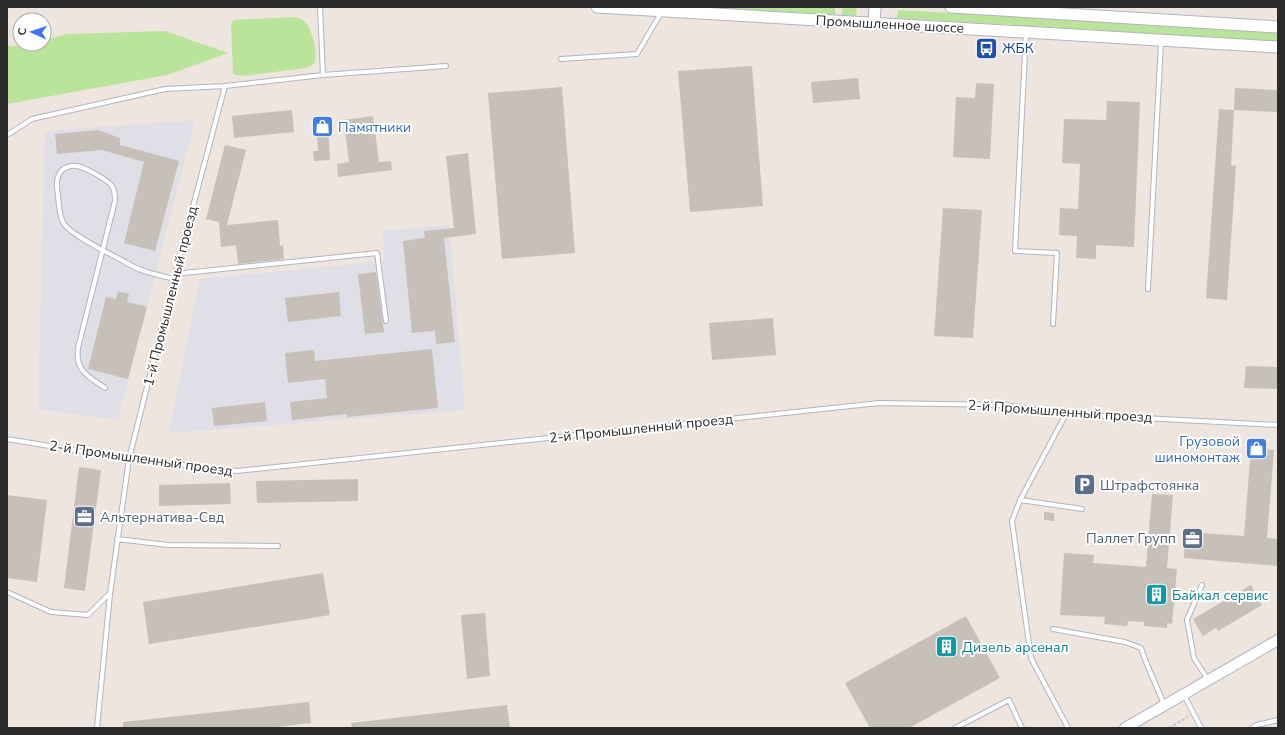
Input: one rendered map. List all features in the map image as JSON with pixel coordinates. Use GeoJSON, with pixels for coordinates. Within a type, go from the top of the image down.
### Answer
{"type":"FeatureCollection","features":[{"type":"Feature","properties":{"kind":"main road","name":"Промышленное шоссе"},"geometry":{"type":"LineString","coordinates":[[598,7],[1278,47]]}},
{"type":"Feature","properties":{"kind":"main road"},"geometry":{"type":"LineString","coordinates":[[874,23],[875,7]]}},
{"type":"Feature","properties":{"kind":"main road","name":"Промышленное шоссе"},"geometry":{"type":"LineString","coordinates":[[950,7],[1278,27]]}},
{"type":"Feature","properties":{"kind":"street"},"geometry":{"type":"LineString","coordinates":[[1125,728],[1278,640]]}},
{"type":"Feature","properties":{"kind":"lane"},"geometry":{"type":"LineString","coordinates":[[320,7],[323,75]]}},
{"type":"Feature","properties":{"kind":"lane"},"geometry":{"type":"LineString","coordinates":[[561,59],[637,54],[662,10]]}},
{"type":"Feature","properties":{"kind":"lane"},"geometry":{"type":"LineString","coordinates":[[1026,32],[1015,251],[1057,253],[1053,324]]}},
{"type":"Feature","properties":{"kind":"lane"},"geometry":{"type":"LineString","coordinates":[[1148,289],[1161,40]]}},
{"type":"Feature","properties":{"kind":"lane"},"geometry":{"type":"LineString","coordinates":[[7,135],[32,119],[165,89],[225,86],[323,75],[446,66]]}},
{"type":"Feature","properties":{"kind":"lane","name":"1-й Промышленный проезд"},"geometry":{"type":"LineString","coordinates":[[97,728],[110,594],[129,459],[225,86]]}},
{"type":"Feature","properties":{"kind":"lane"},"geometry":{"type":"LineString","coordinates":[[105,388],[83,373],[78,364],[77,356],[78,348],[103,249],[115,201],[115,196],[109,182],[80,167],[70,166],[62,170],[57,179],[62,220],[68,229],[74,233],[103,249],[137,268],[175,276],[377,253],[386,321]]}},
{"type":"Feature","properties":{"kind":"lane","name":"2-й Промышленный проезд"},"geometry":{"type":"LineString","coordinates":[[7,439],[129,459],[237,471],[879,403],[1004,405],[1066,414],[1278,425]]}},
{"type":"Feature","properties":{"kind":"lane"},"geometry":{"type":"LineString","coordinates":[[1066,414],[1020,500],[1012,521],[1031,658],[1068,728]]}},
{"type":"Feature","properties":{"kind":"lane"},"geometry":{"type":"LineString","coordinates":[[1020,500],[1082,509]]}},
{"type":"Feature","properties":{"kind":"lane"},"geometry":{"type":"LineString","coordinates":[[117,539],[168,545],[278,546]]}},
{"type":"Feature","properties":{"kind":"lane"},"geometry":{"type":"LineString","coordinates":[[1202,585],[1187,620],[1194,658],[1208,680]]}},
{"type":"Feature","properties":{"kind":"lane"},"geometry":{"type":"LineString","coordinates":[[7,592],[52,612],[88,615],[110,594]]}},
{"type":"Feature","properties":{"kind":"lane"},"geometry":{"type":"LineString","coordinates":[[1054,629],[1125,642],[1141,648],[1164,705]]}},
{"type":"Feature","properties":{"kind":"lane"},"geometry":{"type":"LineString","coordinates":[[1184,695],[1201,728]]}},
{"type":"Feature","properties":{"kind":"lane"},"geometry":{"type":"LineString","coordinates":[[955,728],[1009,700],[1022,728]]}},
{"type":"Feature","properties":{"kind":"lane"},"geometry":{"type":"LineString","coordinates":[[1252,728],[1257,725],[1278,720]]}},
{"type":"Feature","properties":{"kind":"path"},"geometry":{"type":"LineString","coordinates":[[1170,728],[1194,714]]}},
{"type":"Feature","properties":{"kind":"shaded area"},"geometry":{"type":"Polygon","coordinates":[[[195,120],[118,420],[38,409],[45,131],[195,120]]]}},
{"type":"Feature","properties":{"kind":"shaded area"},"geometry":{"type":"Polygon","coordinates":[[[449,225],[465,410],[169,433],[200,279],[384,261],[383,231],[449,225]]]}},
{"type":"Feature","properties":{"kind":"green space"},"geometry":{"type":"Polygon","coordinates":[[[704,7],[835,7],[835,15],[704,7]]]}},
{"type":"Feature","properties":{"kind":"green space"},"geometry":{"type":"Polygon","coordinates":[[[842,7],[857,7],[856,16],[842,15],[842,7]]]}},
{"type":"Feature","properties":{"kind":"green space"},"geometry":{"type":"Polygon","coordinates":[[[898,10],[1278,32],[1278,41],[897,18],[898,10]]]}},
{"type":"Feature","properties":{"kind":"green space"},"geometry":{"type":"Polygon","coordinates":[[[296,17],[305,21],[310,29],[316,55],[314,63],[306,68],[242,76],[233,74],[231,24],[234,20],[296,17]]]}},
{"type":"Feature","properties":{"kind":"green space"},"geometry":{"type":"Polygon","coordinates":[[[165,31],[228,53],[167,75],[7,104],[7,46],[12,46],[12,52],[52,52],[52,38],[67,34],[165,31]]]}},
{"type":"Feature","properties":{"kind":"building"},"geometry":{"type":"Polygon","coordinates":[[[752,66],[763,206],[690,212],[678,71],[752,66]]]}},
{"type":"Feature","properties":{"kind":"building"},"geometry":{"type":"Polygon","coordinates":[[[858,78],[860,99],[813,103],[811,82],[858,78]]]}},
{"type":"Feature","properties":{"kind":"building"},"geometry":{"type":"Polygon","coordinates":[[[976,83],[994,84],[990,159],[953,157],[956,97],[975,98],[976,83]]]}},
{"type":"Feature","properties":{"kind":"building"},"geometry":{"type":"Polygon","coordinates":[[[562,87],[575,253],[502,259],[488,93],[562,87]]]}},
{"type":"Feature","properties":{"kind":"building"},"geometry":{"type":"Polygon","coordinates":[[[1235,88],[1278,90],[1278,112],[1234,110],[1235,88]]]}},
{"type":"Feature","properties":{"kind":"building"},"geometry":{"type":"Polygon","coordinates":[[[1107,101],[1140,102],[1134,247],[1096,245],[1096,259],[1076,258],[1077,236],[1059,235],[1060,208],[1078,209],[1080,164],[1062,163],[1064,119],[1106,120],[1107,101]]]}},
{"type":"Feature","properties":{"kind":"building"},"geometry":{"type":"Polygon","coordinates":[[[1219,109],[1234,110],[1231,165],[1236,166],[1227,300],[1206,298],[1219,109]]]}},
{"type":"Feature","properties":{"kind":"building"},"geometry":{"type":"Polygon","coordinates":[[[292,110],[294,132],[234,138],[232,116],[292,110]]]}},
{"type":"Feature","properties":{"kind":"building"},"geometry":{"type":"Polygon","coordinates":[[[373,116],[379,162],[391,161],[392,170],[338,177],[337,164],[349,162],[344,120],[373,116]]]}},
{"type":"Feature","properties":{"kind":"building"},"geometry":{"type":"Polygon","coordinates":[[[328,123],[330,160],[314,161],[313,151],[318,151],[316,124],[328,123]]]}},
{"type":"Feature","properties":{"kind":"building"},"geometry":{"type":"Polygon","coordinates":[[[98,130],[120,138],[120,145],[179,161],[155,251],[124,243],[144,162],[102,150],[57,154],[55,134],[98,130]]]}},
{"type":"Feature","properties":{"kind":"building"},"geometry":{"type":"Polygon","coordinates":[[[225,145],[246,150],[227,225],[278,220],[280,246],[283,245],[284,259],[238,264],[236,245],[221,247],[219,222],[206,219],[225,145]]]}},
{"type":"Feature","properties":{"kind":"building"},"geometry":{"type":"Polygon","coordinates":[[[468,153],[476,234],[444,238],[455,342],[436,344],[435,331],[412,333],[403,241],[425,238],[424,231],[454,228],[446,156],[468,153]]]}},
{"type":"Feature","properties":{"kind":"building"},"geometry":{"type":"Polygon","coordinates":[[[943,208],[982,210],[973,338],[934,336],[943,208]]]}},
{"type":"Feature","properties":{"kind":"building"},"geometry":{"type":"Polygon","coordinates":[[[376,272],[384,332],[365,334],[358,274],[376,272]]]}},
{"type":"Feature","properties":{"kind":"building"},"geometry":{"type":"Polygon","coordinates":[[[118,291],[129,294],[127,302],[147,307],[128,379],[88,369],[106,297],[116,299],[118,291]]]}},
{"type":"Feature","properties":{"kind":"building"},"geometry":{"type":"Polygon","coordinates":[[[339,292],[341,316],[288,322],[285,298],[339,292]]]}},
{"type":"Feature","properties":{"kind":"building"},"geometry":{"type":"Polygon","coordinates":[[[773,318],[776,355],[712,360],[709,323],[773,318]]]}},
{"type":"Feature","properties":{"kind":"building"},"geometry":{"type":"Polygon","coordinates":[[[432,349],[438,408],[347,417],[347,414],[292,420],[290,402],[327,398],[325,379],[288,383],[285,353],[314,350],[315,361],[432,349]]]}},
{"type":"Feature","properties":{"kind":"building"},"geometry":{"type":"Polygon","coordinates":[[[1246,366],[1278,367],[1278,389],[1244,388],[1246,366]]]}},
{"type":"Feature","properties":{"kind":"building"},"geometry":{"type":"Polygon","coordinates":[[[265,402],[267,421],[214,426],[212,408],[265,402]]]}},
{"type":"Feature","properties":{"kind":"building"},"geometry":{"type":"Polygon","coordinates":[[[1251,448],[1274,450],[1267,538],[1278,539],[1278,566],[1184,558],[1185,532],[1244,536],[1251,448]]]}},
{"type":"Feature","properties":{"kind":"building"},"geometry":{"type":"Polygon","coordinates":[[[79,467],[101,470],[85,591],[64,588],[79,467]]]}},
{"type":"Feature","properties":{"kind":"building"},"geometry":{"type":"Polygon","coordinates":[[[358,479],[358,501],[257,503],[256,481],[358,479]]]}},
{"type":"Feature","properties":{"kind":"building"},"geometry":{"type":"Polygon","coordinates":[[[230,483],[231,504],[159,506],[159,485],[230,483]]]}},
{"type":"Feature","properties":{"kind":"building"},"geometry":{"type":"Polygon","coordinates":[[[1152,494],[1173,495],[1167,568],[1177,569],[1172,624],[1167,623],[1167,628],[1144,626],[1144,622],[1128,621],[1127,626],[1104,624],[1105,617],[1060,615],[1064,553],[1094,555],[1093,563],[1146,567],[1152,494]]]}},
{"type":"Feature","properties":{"kind":"building"},"geometry":{"type":"Polygon","coordinates":[[[7,495],[47,500],[37,582],[7,578],[7,495]]]}},
{"type":"Feature","properties":{"kind":"building"},"geometry":{"type":"Polygon","coordinates":[[[1044,512],[1054,513],[1054,521],[1044,520],[1044,512]]]}},
{"type":"Feature","properties":{"kind":"building"},"geometry":{"type":"Polygon","coordinates":[[[323,573],[330,615],[149,644],[143,602],[323,573]]]}},
{"type":"Feature","properties":{"kind":"building"},"geometry":{"type":"Polygon","coordinates":[[[1251,585],[1262,605],[1218,631],[1216,628],[1203,636],[1193,619],[1251,585]]]}},
{"type":"Feature","properties":{"kind":"building"},"geometry":{"type":"Polygon","coordinates":[[[485,613],[490,676],[467,679],[461,615],[485,613]]]}},
{"type":"Feature","properties":{"kind":"building","name":"Дизель арсенал"},"geometry":{"type":"Polygon","coordinates":[[[966,616],[1000,678],[909,728],[870,728],[845,683],[966,616]]]}},
{"type":"Feature","properties":{"kind":"building"},"geometry":{"type":"Polygon","coordinates":[[[309,702],[311,723],[268,728],[123,728],[123,722],[309,702]]]}},
{"type":"Feature","properties":{"kind":"building"},"geometry":{"type":"Polygon","coordinates":[[[507,705],[510,728],[352,728],[351,723],[507,705]]]}},
{"type":"Feature","properties":{"kind":"place","name":"ЖБК"},"geometry":{"type":"Point","coordinates":[987,48]}},
{"type":"Feature","properties":{"kind":"place","name":"Памятники"},"geometry":{"type":"Point","coordinates":[322,127]}},
{"type":"Feature","properties":{"kind":"place","name":"Грузовой шиномонтаж"},"geometry":{"type":"Point","coordinates":[1256,449]}},
{"type":"Feature","properties":{"kind":"place","name":"Штрафстоянка"},"geometry":{"type":"Point","coordinates":[1085,485]}},
{"type":"Feature","properties":{"kind":"place","name":"Альтернатива-Свд"},"geometry":{"type":"Point","coordinates":[84,517]}},
{"type":"Feature","properties":{"kind":"place","name":"Паллет Групп"},"geometry":{"type":"Point","coordinates":[1192,538]}},
{"type":"Feature","properties":{"kind":"place","name":"Байкал сервис"},"geometry":{"type":"Point","coordinates":[1156,595]}},
{"type":"Feature","properties":{"kind":"place","name":"Дизель арсенал"},"geometry":{"type":"Point","coordinates":[946,647]}}]}
